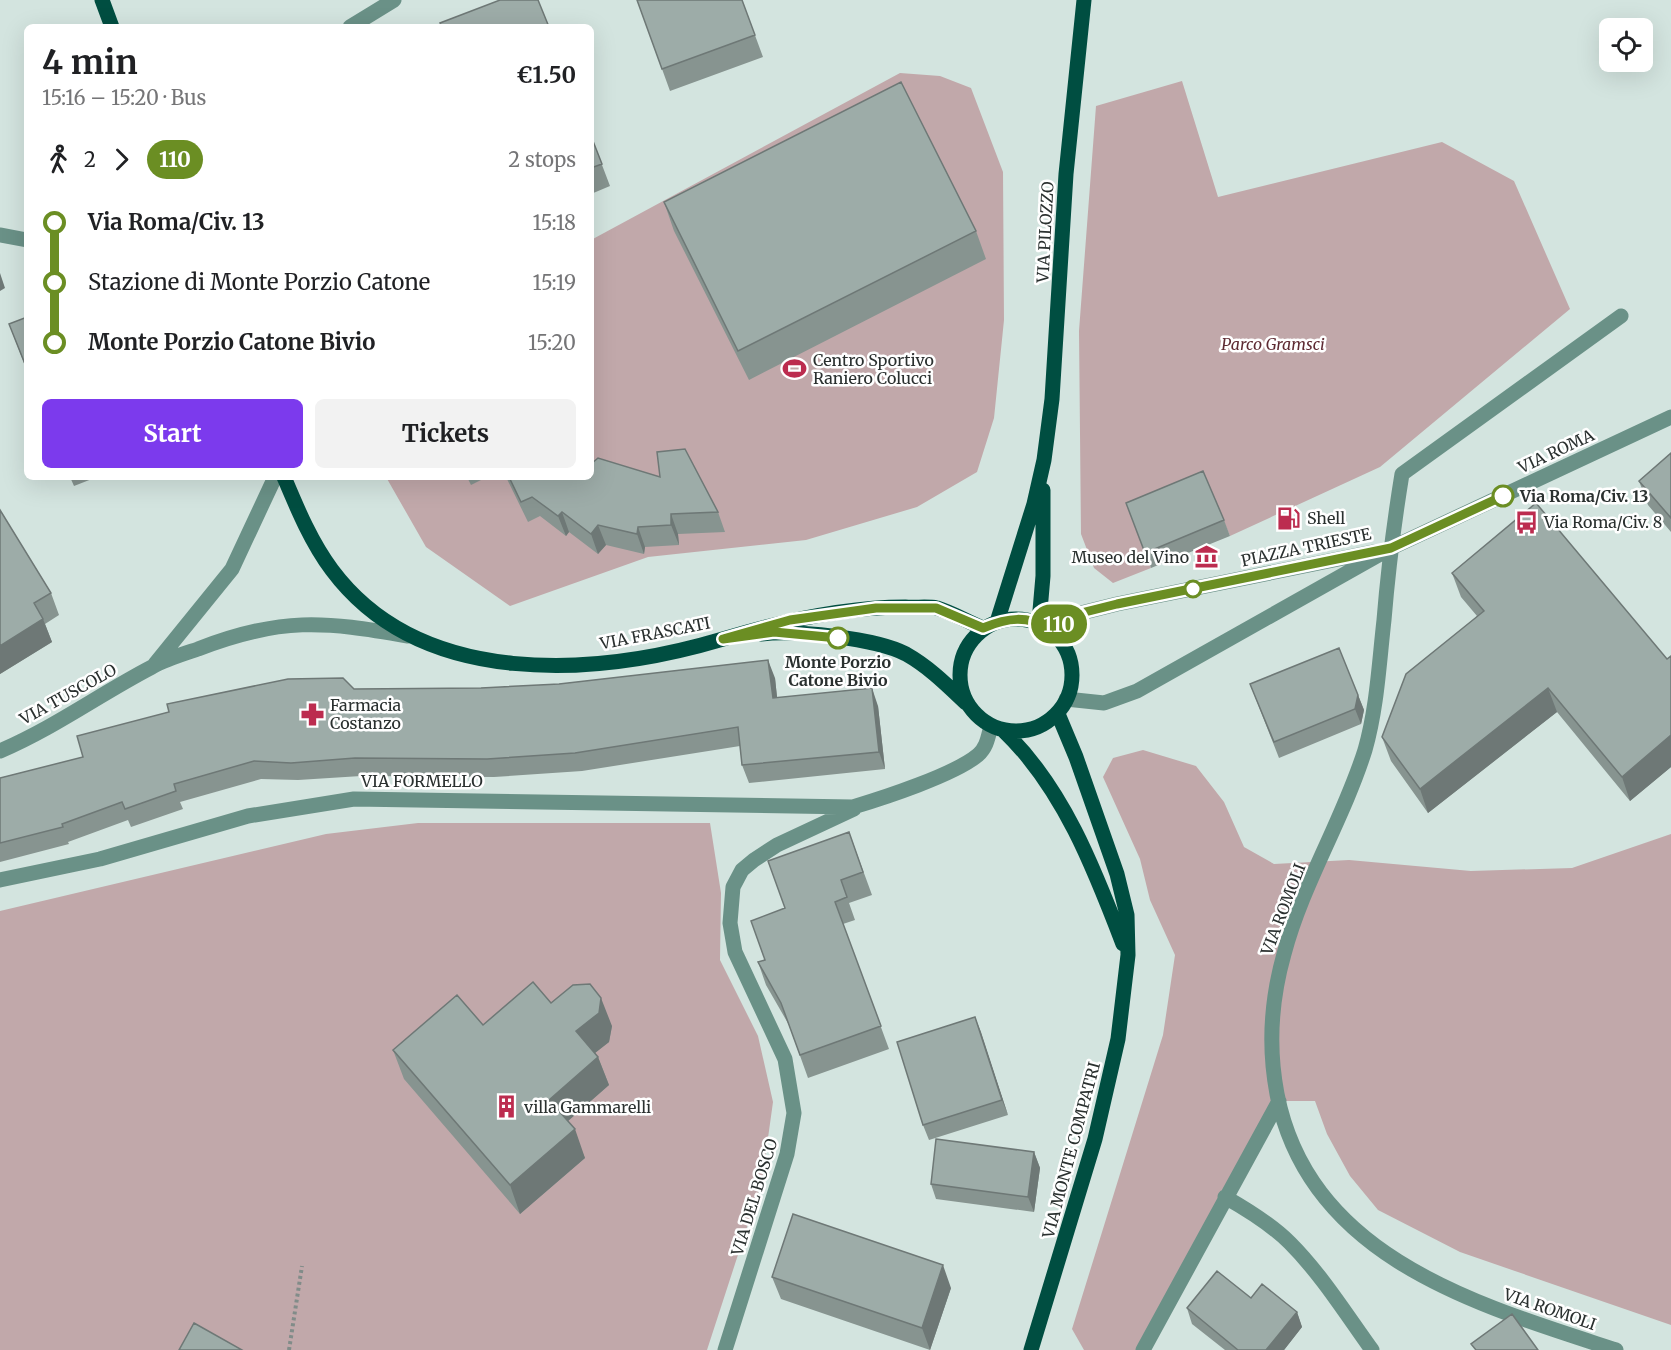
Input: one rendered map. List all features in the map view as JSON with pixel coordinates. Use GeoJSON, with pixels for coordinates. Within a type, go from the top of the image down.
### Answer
{"type":"FeatureCollection","features":[{"type":"Feature","properties":{"kind":"main road"},"geometry":{"type":"LineString","coordinates":[[102,0],[111,24]]}},
{"type":"Feature","properties":{"kind":"main road","name":"VIA PILOZZO"},"geometry":{"type":"LineString","coordinates":[[990,625],[1034,504],[1052,399],[1066,174],[1081,3]]}},
{"type":"Feature","properties":{"kind":"main road","name":"VIA PILOZZO"},"geometry":{"type":"LineString","coordinates":[[1042,466],[1045,625]]}},
{"type":"Feature","properties":{"kind":"main road","name":"VIA FRASCATI"},"geometry":{"type":"LineString","coordinates":[[285,480],[304,521],[332,570],[365,605],[408,636],[444,651],[475,658],[566,665],[628,660],[723,639],[790,620],[876,608],[936,608],[990,625]]}},
{"type":"Feature","properties":{"kind":"main road"},"geometry":{"type":"LineString","coordinates":[[1015,617],[1045,625],[1067,650],[1071,667],[1071,683],[1066,699],[1058,714],[1047,724],[1032,731],[997,728],[973,710],[963,693],[959,675],[962,657],[970,641],[990,625],[1015,617]]}},
{"type":"Feature","properties":{"kind":"main road","name":"VIA FRASCATI"},"geometry":{"type":"LineString","coordinates":[[723,639],[774,632],[878,644],[905,654],[937,675],[973,710]]}},
{"type":"Feature","properties":{"kind":"main road","name":"VIA MONTE COMPATRI"},"geometry":{"type":"LineString","coordinates":[[1031,1350],[1097,1129],[1118,1040],[1128,955],[1127,915],[1117,874],[1058,714]]}},
{"type":"Feature","properties":{"kind":"main road","name":"VIA MONTE COMPATRI"},"geometry":{"type":"LineString","coordinates":[[997,728],[1024,750],[1068,820],[1096,873],[1128,955]]}},
{"type":"Feature","properties":{"kind":"street"},"geometry":{"type":"LineString","coordinates":[[355,24],[394,0]]}},
{"type":"Feature","properties":{"kind":"street"},"geometry":{"type":"LineString","coordinates":[[2,235],[24,239]]}},
{"type":"Feature","properties":{"kind":"street","name":"VIA ROMOLI"},"geometry":{"type":"LineString","coordinates":[[1616,1350],[1473,1301],[1417,1272],[1368,1240],[1333,1209],[1308,1177],[1291,1144],[1274,1072],[1272,1032],[1278,977],[1289,936],[1344,810],[1365,748],[1376,698],[1391,548],[1402,474],[1621,316]]}},
{"type":"Feature","properties":{"kind":"street","name":"VIA ROMA"},"geometry":{"type":"LineString","coordinates":[[1391,548],[1671,417]]}},
{"type":"Feature","properties":{"kind":"street"},"geometry":{"type":"LineString","coordinates":[[153,666],[232,569],[274,480]]}},
{"type":"Feature","properties":{"kind":"street","name":"PIAZZA TRIESTE"},"geometry":{"type":"LineString","coordinates":[[1045,625],[1117,604],[1391,548]]}},
{"type":"Feature","properties":{"kind":"street","name":"PIAZZA TRIESTE"},"geometry":{"type":"LineString","coordinates":[[1066,699],[1104,703],[1137,691],[1391,548]]}},
{"type":"Feature","properties":{"kind":"street"},"geometry":{"type":"LineString","coordinates":[[153,666],[223,639],[297,623],[352,626],[408,636]]}},
{"type":"Feature","properties":{"kind":"street","name":"VIA TUSCOLO"},"geometry":{"type":"LineString","coordinates":[[0,751],[63,720],[153,666]]}},
{"type":"Feature","properties":{"kind":"street"},"geometry":{"type":"LineString","coordinates":[[858,805],[917,784],[977,755],[997,728]]}},
{"type":"Feature","properties":{"kind":"street","name":"VIA FORMELLO"},"geometry":{"type":"LineString","coordinates":[[0,880],[76,865],[248,816],[354,799],[858,805]]}},
{"type":"Feature","properties":{"kind":"street","name":"VIA DEL BOSCO"},"geometry":{"type":"LineString","coordinates":[[725,1350],[787,1154],[794,1113],[785,1059],[735,952],[730,923],[733,887],[742,870],[754,860],[858,805]]}},
{"type":"Feature","properties":{"kind":"street"},"geometry":{"type":"LineString","coordinates":[[1143,1350],[1279,1101]]}},
{"type":"Feature","properties":{"kind":"street"},"geometry":{"type":"LineString","coordinates":[[1225,1197],[1263,1220],[1289,1242],[1321,1279],[1372,1350]]}},
{"type":"Feature","properties":{"kind":"path"},"geometry":{"type":"LineString","coordinates":[[289,1350],[302,1266]]}},
{"type":"Feature","properties":{"kind":"green space","name":"Centro Sportivo Raniero Colucci"},"geometry":{"type":"Polygon","coordinates":[[[900,73],[940,76],[971,88],[1003,172],[1004,320],[994,418],[977,472],[917,507],[806,540],[648,557],[510,606],[426,547],[388,480],[594,480],[594,238],[900,73]]]}},
{"type":"Feature","properties":{"kind":"green space","name":"Parco Gramsci"},"geometry":{"type":"Polygon","coordinates":[[[1182,81],[1218,197],[1442,142],[1514,181],[1570,309],[1380,467],[1230,536],[1209,486],[1132,519],[1151,568],[1113,583],[1094,568],[1081,534],[1079,331],[1096,106],[1182,81]]]}},
{"type":"Feature","properties":{"kind":"green space"},"geometry":{"type":"Polygon","coordinates":[[[1143,750],[1196,766],[1224,802],[1244,847],[1274,864],[1349,860],[1471,871],[1572,868],[1671,834],[1671,1325],[1460,1252],[1378,1210],[1350,1176],[1327,1134],[1315,1101],[1279,1101],[1143,1350],[1084,1350],[1072,1329],[1163,1035],[1175,955],[1150,900],[1140,859],[1103,777],[1113,758],[1143,750]]]}},
{"type":"Feature","properties":{"kind":"green space"},"geometry":{"type":"Polygon","coordinates":[[[418,823],[710,823],[721,893],[720,960],[758,1036],[773,1102],[762,1181],[707,1350],[0,1350],[0,911],[326,834],[418,823]]]}},
{"type":"Feature","properties":{"kind":"building"},"geometry":{"type":"Polygon","coordinates":[[[500,0],[538,0],[548,24],[440,24],[500,0]]]}},
{"type":"Feature","properties":{"kind":"building"},"geometry":{"type":"Polygon","coordinates":[[[637,0],[742,0],[755,35],[662,69],[637,0]]]}},
{"type":"Feature","properties":{"kind":"building"},"geometry":{"type":"Polygon","coordinates":[[[901,82],[976,231],[738,351],[664,202],[901,82]]]}},
{"type":"Feature","properties":{"kind":"building"},"geometry":{"type":"Polygon","coordinates":[[[594,144],[602,164],[594,167],[594,144]]]}},
{"type":"Feature","properties":{"kind":"building"},"geometry":{"type":"Polygon","coordinates":[[[24,318],[24,362],[9,324],[24,318]]]}},
{"type":"Feature","properties":{"kind":"building"},"geometry":{"type":"Polygon","coordinates":[[[685,449],[718,512],[671,514],[671,525],[638,527],[637,534],[598,525],[591,534],[562,512],[558,516],[532,497],[521,502],[510,480],[594,480],[594,461],[598,458],[660,477],[657,452],[685,449]]]}},
{"type":"Feature","properties":{"kind":"building"},"geometry":{"type":"Polygon","coordinates":[[[1671,453],[1671,518],[1639,481],[1671,453]]]}},
{"type":"Feature","properties":{"kind":"building"},"geometry":{"type":"Polygon","coordinates":[[[1203,471],[1224,520],[1145,553],[1126,503],[1203,471]]]}},
{"type":"Feature","properties":{"kind":"building"},"geometry":{"type":"Polygon","coordinates":[[[1536,503],[1667,659],[1671,656],[1671,735],[1622,777],[1548,688],[1420,789],[1382,737],[1406,674],[1484,611],[1452,573],[1536,503]]]}},
{"type":"Feature","properties":{"kind":"building"},"geometry":{"type":"Polygon","coordinates":[[[0,510],[51,593],[34,603],[43,619],[0,646],[0,510]]]}},
{"type":"Feature","properties":{"kind":"building"},"geometry":{"type":"Polygon","coordinates":[[[1339,648],[1358,695],[1355,709],[1274,742],[1250,684],[1339,648]]]}},
{"type":"Feature","properties":{"kind":"building"},"geometry":{"type":"Polygon","coordinates":[[[768,660],[773,698],[872,688],[879,752],[742,765],[738,727],[575,753],[487,759],[355,758],[291,763],[254,761],[174,784],[176,791],[125,809],[122,802],[62,824],[63,827],[0,843],[0,778],[83,757],[77,736],[169,712],[167,704],[288,679],[343,678],[354,689],[481,688],[559,684],[768,660]]]}},
{"type":"Feature","properties":{"kind":"building"},"geometry":{"type":"Polygon","coordinates":[[[849,832],[863,872],[841,880],[847,897],[835,902],[881,1026],[800,1055],[781,1003],[758,962],[765,960],[751,921],[785,908],[768,861],[849,832]]]}},
{"type":"Feature","properties":{"kind":"building","name":"villa Gammarelli"},"geometry":{"type":"Polygon","coordinates":[[[533,982],[551,1003],[573,985],[590,984],[601,998],[599,1013],[576,1031],[598,1057],[549,1100],[575,1129],[510,1185],[393,1050],[457,995],[483,1025],[533,982]]]}},
{"type":"Feature","properties":{"kind":"building"},"geometry":{"type":"Polygon","coordinates":[[[975,1017],[1002,1100],[923,1125],[897,1042],[975,1017]]]}},
{"type":"Feature","properties":{"kind":"building"},"geometry":{"type":"Polygon","coordinates":[[[936,1139],[1034,1152],[1028,1197],[931,1184],[936,1139]]]}},
{"type":"Feature","properties":{"kind":"building"},"geometry":{"type":"Polygon","coordinates":[[[793,1214],[943,1265],[922,1328],[772,1277],[793,1214]]]}},
{"type":"Feature","properties":{"kind":"building"},"geometry":{"type":"Polygon","coordinates":[[[1217,1271],[1251,1298],[1262,1284],[1297,1312],[1266,1350],[1238,1350],[1187,1308],[1217,1271]]]}},
{"type":"Feature","properties":{"kind":"building"},"geometry":{"type":"Polygon","coordinates":[[[1512,1314],[1538,1350],[1476,1350],[1471,1344],[1512,1314]]]}},
{"type":"Feature","properties":{"kind":"building"},"geometry":{"type":"Polygon","coordinates":[[[194,1323],[242,1350],[179,1350],[194,1323]]]}},
{"type":"Feature","properties":{"kind":"bus line","name":"110"},"geometry":{"type":"LineString","coordinates":[[838,638],[774,632],[723,639],[790,620],[876,608],[936,608],[983,628],[1015,617],[1039,622],[1051,628],[1077,614],[1117,604],[1391,548],[1503,496]]}},
{"type":"Feature","properties":{"kind":"place","name":"Centro Sportivo Raniero Colucci"},"geometry":{"type":"Point","coordinates":[795,369]}},
{"type":"Feature","properties":{"kind":"place","name":"Via Roma/Civ. 13"},"geometry":{"type":"Point","coordinates":[1503,496]}},
{"type":"Feature","properties":{"kind":"place","name":"Shell"},"geometry":{"type":"Point","coordinates":[1289,518]}},
{"type":"Feature","properties":{"kind":"place","name":"Via Roma/Civ. 8"},"geometry":{"type":"Point","coordinates":[1526,522]}},
{"type":"Feature","properties":{"kind":"place","name":"Museo del Vino"},"geometry":{"type":"Point","coordinates":[1207,557]}},
{"type":"Feature","properties":{"kind":"place","name":"Monte Porzio Catone Bivio"},"geometry":{"type":"Point","coordinates":[838,638]}},
{"type":"Feature","properties":{"kind":"place","name":"Farmacia Costanzo"},"geometry":{"type":"Point","coordinates":[312,714]}},
{"type":"Feature","properties":{"kind":"place","name":"villa Gammarelli"},"geometry":{"type":"Point","coordinates":[506,1107]}}]}
